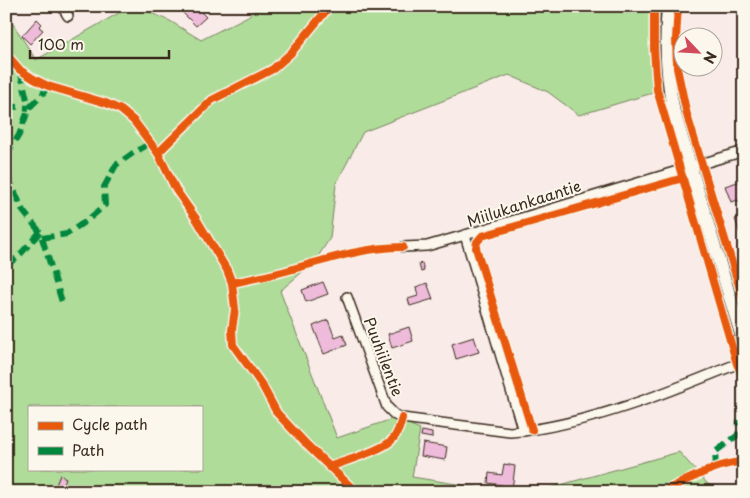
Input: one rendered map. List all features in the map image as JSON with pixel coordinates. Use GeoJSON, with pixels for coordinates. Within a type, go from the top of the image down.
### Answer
{"type":"FeatureCollection","features":[{"type":"Feature","properties":{"kind":"street"},"geometry":{"type":"LineString","coordinates":[[62,6],[68,16]]}},
{"type":"Feature","properties":{"kind":"street"},"geometry":{"type":"LineString","coordinates":[[668,6],[665,48],[674,112],[744,344]]}},
{"type":"Feature","properties":{"kind":"street","name":"Miilukankaantie"},"geometry":{"type":"LineString","coordinates":[[522,431],[465,235],[744,151]]}},
{"type":"Feature","properties":{"kind":"street"},"geometry":{"type":"LineString","coordinates":[[403,247],[427,246],[465,235]]}},
{"type":"Feature","properties":{"kind":"street","name":"Puuhiilentie"},"geometry":{"type":"LineString","coordinates":[[347,297],[387,407],[395,415],[402,418],[510,432],[522,431]]}},
{"type":"Feature","properties":{"kind":"street"},"geometry":{"type":"LineString","coordinates":[[522,431],[599,416],[744,361]]}},
{"type":"Feature","properties":{"kind":"green space"},"geometry":{"type":"Polygon","coordinates":[[[131,6],[170,21],[201,40],[248,16],[260,6],[656,6],[656,92],[579,115],[548,92],[509,75],[363,132],[336,184],[330,238],[315,261],[280,291],[337,438],[395,418],[420,429],[412,477],[507,492],[6,492],[6,13],[36,60],[131,6]]]}},
{"type":"Feature","properties":{"kind":"green space"},"geometry":{"type":"Polygon","coordinates":[[[679,452],[715,492],[535,492],[679,452]]]}},
{"type":"Feature","properties":{"kind":"building"},"geometry":{"type":"Polygon","coordinates":[[[186,6],[195,6],[206,17],[196,26],[181,11],[186,6]]]}},
{"type":"Feature","properties":{"kind":"building"},"geometry":{"type":"Polygon","coordinates":[[[37,19],[42,24],[39,27],[43,30],[30,44],[22,36],[37,19]]]}},
{"type":"Feature","properties":{"kind":"building"},"geometry":{"type":"Polygon","coordinates":[[[744,180],[744,202],[739,203],[738,200],[731,202],[725,186],[744,180]]]}},
{"type":"Feature","properties":{"kind":"building"},"geometry":{"type":"Polygon","coordinates":[[[744,216],[744,235],[741,236],[735,219],[744,216]]]}},
{"type":"Feature","properties":{"kind":"building"},"geometry":{"type":"Polygon","coordinates":[[[422,263],[424,271],[421,272],[419,264],[422,263]]]}},
{"type":"Feature","properties":{"kind":"building"},"geometry":{"type":"Polygon","coordinates":[[[323,282],[328,294],[306,302],[302,290],[323,282]]]}},
{"type":"Feature","properties":{"kind":"building"},"geometry":{"type":"Polygon","coordinates":[[[427,283],[433,299],[410,306],[408,299],[418,296],[416,287],[427,283]]]}},
{"type":"Feature","properties":{"kind":"building"},"geometry":{"type":"Polygon","coordinates":[[[328,320],[335,338],[343,335],[347,345],[324,354],[313,326],[328,320]]]}},
{"type":"Feature","properties":{"kind":"building"},"geometry":{"type":"Polygon","coordinates":[[[409,327],[413,341],[392,348],[388,334],[409,327]]]}},
{"type":"Feature","properties":{"kind":"building"},"geometry":{"type":"Polygon","coordinates":[[[474,337],[479,352],[456,359],[452,344],[474,337]]]}},
{"type":"Feature","properties":{"kind":"building"},"geometry":{"type":"Polygon","coordinates":[[[422,431],[432,433],[432,438],[421,436],[422,431]]]}},
{"type":"Feature","properties":{"kind":"building"},"geometry":{"type":"Polygon","coordinates":[[[423,443],[447,447],[445,460],[421,456],[423,443]]]}},
{"type":"Feature","properties":{"kind":"building"},"geometry":{"type":"Polygon","coordinates":[[[504,464],[515,466],[512,490],[502,488],[502,485],[488,483],[489,473],[502,475],[504,464]]]}},
{"type":"Feature","properties":{"kind":"building"},"geometry":{"type":"Polygon","coordinates":[[[60,475],[66,478],[62,488],[56,485],[60,475]]]}},
{"type":"Feature","properties":{"kind":"marked path"},"geometry":{"type":"LineString","coordinates":[[20,70],[29,108]]}},
{"type":"Feature","properties":{"kind":"marked path"},"geometry":{"type":"LineString","coordinates":[[6,156],[19,135],[29,108],[48,86]]}},
{"type":"Feature","properties":{"kind":"marked path"},"geometry":{"type":"LineString","coordinates":[[6,106],[29,108]]}},
{"type":"Feature","properties":{"kind":"marked path"},"geometry":{"type":"LineString","coordinates":[[6,177],[9,178],[23,211],[40,232],[42,238],[67,234],[105,205],[104,187],[116,165],[151,143]]}},
{"type":"Feature","properties":{"kind":"marked path"},"geometry":{"type":"LineString","coordinates":[[6,265],[18,257],[40,232]]}},
{"type":"Feature","properties":{"kind":"marked path"},"geometry":{"type":"LineString","coordinates":[[42,238],[63,305]]}},
{"type":"Feature","properties":{"kind":"marked path"},"geometry":{"type":"LineString","coordinates":[[716,468],[715,452],[738,435],[739,420]]}},
{"type":"Feature","properties":{"kind":"cycle path"},"geometry":{"type":"LineString","coordinates":[[158,153],[212,100],[273,69],[291,53],[330,6]]}},
{"type":"Feature","properties":{"kind":"cycle path"},"geometry":{"type":"LineString","coordinates":[[654,6],[654,49],[657,90],[737,364],[744,377]]}},
{"type":"Feature","properties":{"kind":"cycle path"},"geometry":{"type":"LineString","coordinates":[[678,6],[677,68],[687,115],[744,302]]}},
{"type":"Feature","properties":{"kind":"cycle path"},"geometry":{"type":"LineString","coordinates":[[6,54],[20,70],[34,79],[48,86],[106,103],[121,110],[134,121],[158,153],[176,190],[197,220],[227,270],[232,283],[235,309],[232,330],[233,345],[262,385],[277,413],[356,492]]}},
{"type":"Feature","properties":{"kind":"cycle path"},"geometry":{"type":"LineString","coordinates":[[532,430],[476,248],[477,242],[482,236],[683,178]]}},
{"type":"Feature","properties":{"kind":"cycle path"},"geometry":{"type":"LineString","coordinates":[[232,283],[361,251],[403,247]]}},
{"type":"Feature","properties":{"kind":"cycle path"},"geometry":{"type":"LineString","coordinates":[[329,467],[371,452],[387,444],[396,435],[402,418]]}},
{"type":"Feature","properties":{"kind":"cycle path"},"geometry":{"type":"LineString","coordinates":[[662,492],[714,468],[744,462]]}}]}
